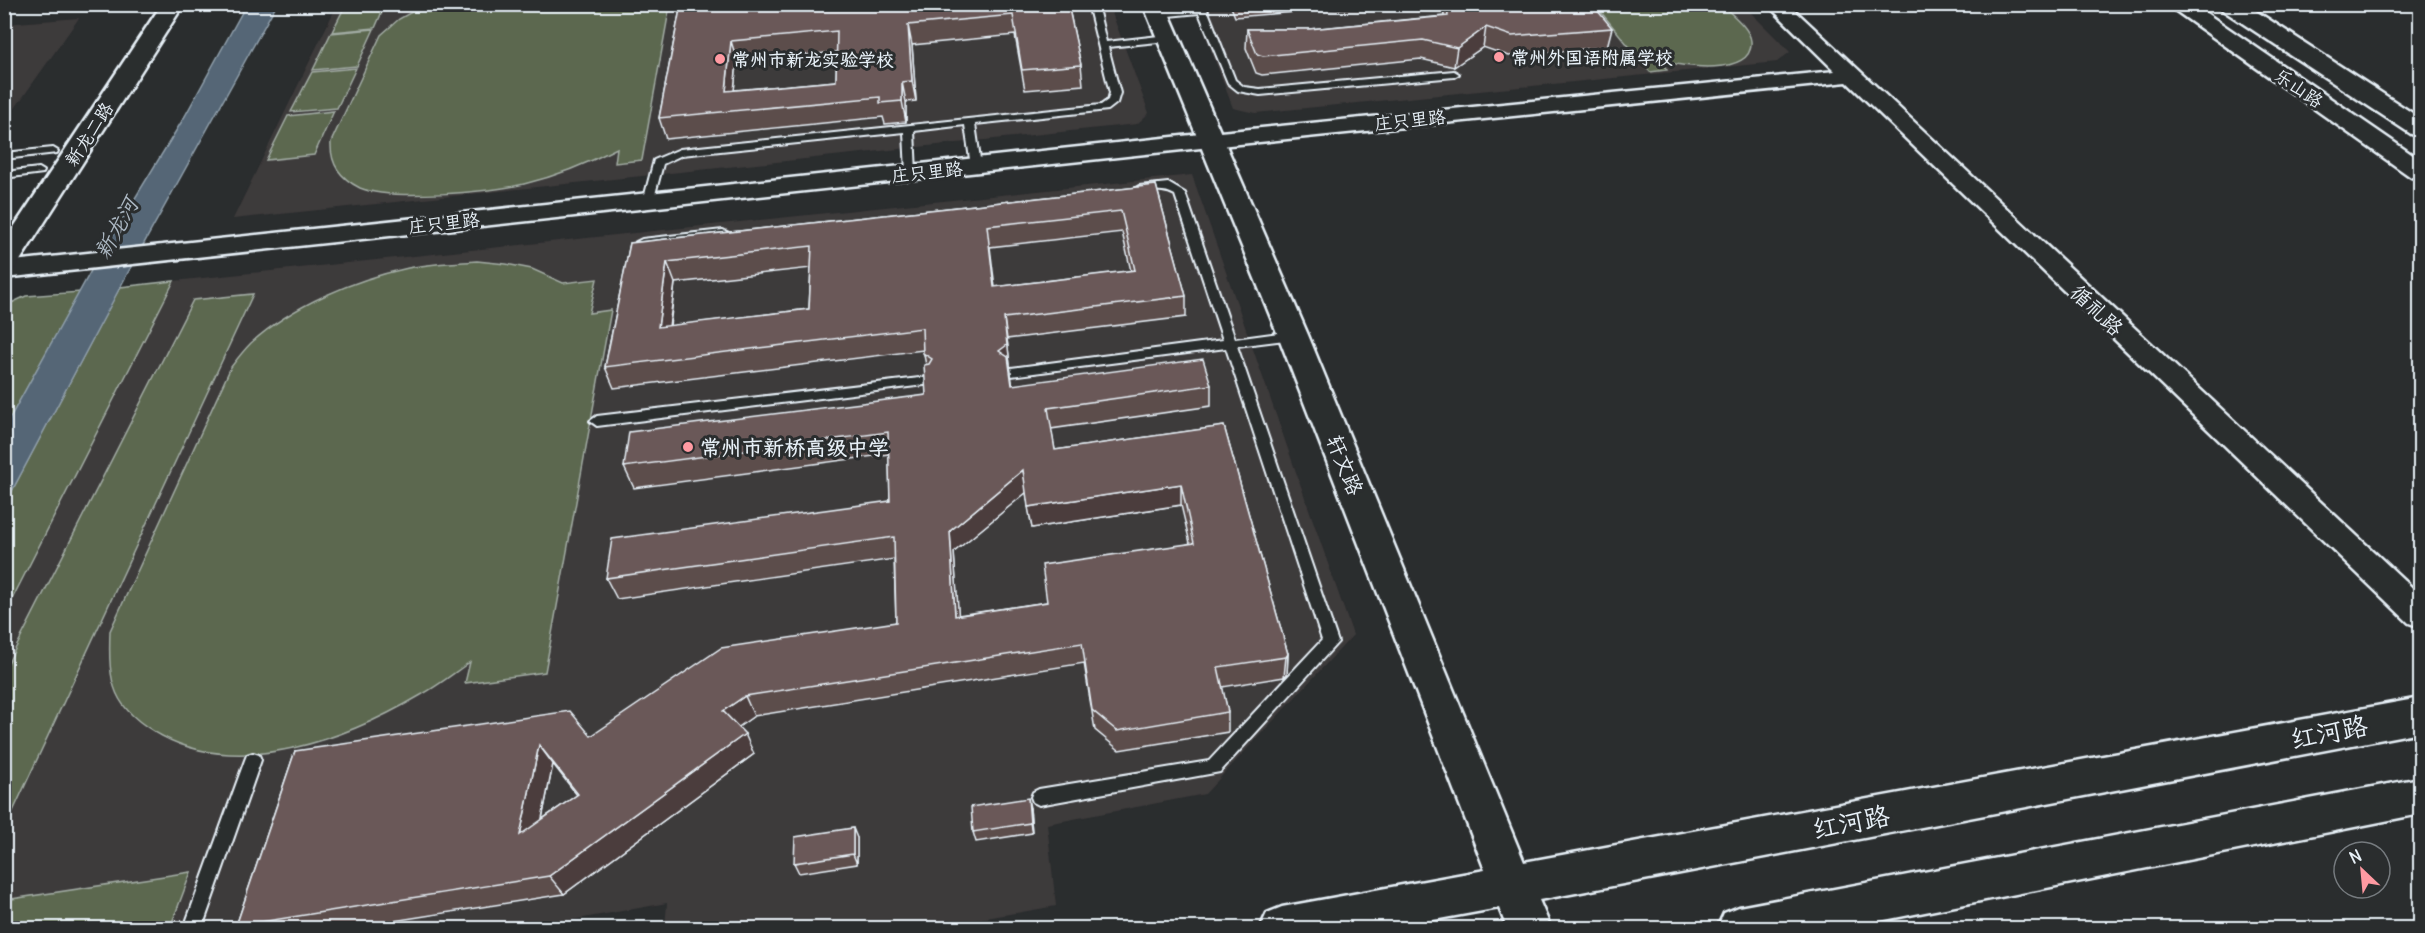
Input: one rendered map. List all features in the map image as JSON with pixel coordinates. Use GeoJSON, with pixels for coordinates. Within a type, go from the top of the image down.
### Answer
{"type":"FeatureCollection","features":[{"type":"Feature","properties":{"kind":"street","name":"新龙二路"},"geometry":{"type":"LineString","coordinates":[[4,223],[151,4]]}},
{"type":"Feature","properties":{"kind":"street","name":"新龙二路"},"geometry":{"type":"LineString","coordinates":[[4,264],[173,4]]}},
{"type":"Feature","properties":{"kind":"street","name":"循礼路"},"geometry":{"type":"LineString","coordinates":[[1776,4],[2421,614]]}},
{"type":"Feature","properties":{"kind":"street","name":"乐山路"},"geometry":{"type":"LineString","coordinates":[[2177,4],[2421,171]]}},
{"type":"Feature","properties":{"kind":"street","name":"乐山路"},"geometry":{"type":"LineString","coordinates":[[2229,4],[2421,129]]}},
{"type":"Feature","properties":{"kind":"street","name":"轩文路"},"geometry":{"type":"LineString","coordinates":[[1160,19],[1293,335],[1514,885],[1529,928]]}},
{"type":"Feature","properties":{"kind":"street","name":"庄只里路"},"geometry":{"type":"LineString","coordinates":[[4,270],[1210,140],[1850,76]]}},
{"type":"Feature","properties":{"kind":"street","name":"红河路"},"geometry":{"type":"LineString","coordinates":[[1282,928],[2421,715]]}},
{"type":"Feature","properties":{"kind":"street"},"geometry":{"type":"LineString","coordinates":[[1739,928],[2421,796]]}},
{"type":"Feature","properties":{"kind":"lane"},"geometry":{"type":"LineString","coordinates":[[648,202],[658,162],[680,152],[1104,108],[1113,101],[1115,93],[1092,4]]}},
{"type":"Feature","properties":{"kind":"lane"},"geometry":{"type":"LineString","coordinates":[[1102,45],[1160,19],[1201,7],[1231,81],[1242,89],[1260,92],[1454,74]]}},
{"type":"Feature","properties":{"kind":"lane"},"geometry":{"type":"LineString","coordinates":[[970,122],[976,166]]}},
{"type":"Feature","properties":{"kind":"lane"},"geometry":{"type":"LineString","coordinates":[[909,128],[911,173]]}},
{"type":"Feature","properties":{"kind":"lane"},"geometry":{"type":"LineString","coordinates":[[4,156],[46,161]]}},
{"type":"Feature","properties":{"kind":"lane"},"geometry":{"type":"LineString","coordinates":[[4,175],[46,161]]}},
{"type":"Feature","properties":{"kind":"lane"},"geometry":{"type":"LineString","coordinates":[[1039,797],[1214,766],[1330,642],[1180,193],[1168,186],[1121,191]]}},
{"type":"Feature","properties":{"kind":"lane"},"geometry":{"type":"LineString","coordinates":[[642,242],[742,231]]}},
{"type":"Feature","properties":{"kind":"lane"},"geometry":{"type":"LineString","coordinates":[[1011,372],[1293,335]]}},
{"type":"Feature","properties":{"kind":"lane"},"geometry":{"type":"LineString","coordinates":[[597,421],[928,381]]}},
{"type":"Feature","properties":{"kind":"lane"},"geometry":{"type":"LineString","coordinates":[[193,928],[253,760]]}},
{"type":"Feature","properties":{"kind":"shaded area","name":"常州市新龙实验学校"},"geometry":{"type":"Polygon","coordinates":[[[337,5],[1109,5],[1149,113],[1137,124],[233,219],[337,5]]]}},
{"type":"Feature","properties":{"kind":"shaded area","name":"常州外国语附属学校"},"geometry":{"type":"Polygon","coordinates":[[[1194,5],[1743,5],[1790,52],[1777,62],[1255,113],[1233,108],[1194,5]]]}},
{"type":"Feature","properties":{"kind":"shaded area"},"geometry":{"type":"Polygon","coordinates":[[[79,18],[8,118],[5,119],[5,24],[79,18]]]}},
{"type":"Feature","properties":{"kind":"shaded area","name":"常州市新桥高级中学"},"geometry":{"type":"Polygon","coordinates":[[[1192,175],[1353,635],[1205,794],[1047,824],[1056,906],[929,928],[665,928],[667,903],[527,928],[5,928],[4,613],[174,281],[1192,175]]]}},
{"type":"Feature","properties":{"kind":"green space"},"geometry":{"type":"Polygon","coordinates":[[[346,4],[385,5],[375,28],[332,32],[346,4]]]}},
{"type":"Feature","properties":{"kind":"green space"},"geometry":{"type":"Polygon","coordinates":[[[424,5],[670,5],[642,160],[615,163],[617,148],[572,169],[536,181],[509,187],[441,194],[374,192],[360,188],[347,180],[334,164],[331,142],[381,35],[399,19],[424,5]]]}},
{"type":"Feature","properties":{"kind":"green space"},"geometry":{"type":"Polygon","coordinates":[[[1595,5],[1722,5],[1740,22],[1750,36],[1749,53],[1741,60],[1729,65],[1714,67],[1661,61],[1667,70],[1650,72],[1595,5]]]}},
{"type":"Feature","properties":{"kind":"green space"},"geometry":{"type":"Polygon","coordinates":[[[374,29],[357,66],[313,70],[331,33],[374,29]]]}},
{"type":"Feature","properties":{"kind":"green space"},"geometry":{"type":"Polygon","coordinates":[[[356,68],[337,108],[291,112],[312,72],[356,68]]]}},
{"type":"Feature","properties":{"kind":"green space"},"geometry":{"type":"Polygon","coordinates":[[[334,111],[314,155],[266,160],[288,116],[334,111]]]}},
{"type":"Feature","properties":{"kind":"green space"},"geometry":{"type":"Polygon","coordinates":[[[477,261],[532,269],[563,283],[597,279],[589,313],[611,310],[545,672],[465,683],[470,662],[440,684],[361,726],[294,748],[260,753],[226,754],[193,748],[162,736],[145,726],[132,716],[116,693],[110,666],[110,631],[231,367],[251,343],[268,329],[305,306],[345,287],[408,268],[477,261]]]}},
{"type":"Feature","properties":{"kind":"green space"},"geometry":{"type":"Polygon","coordinates":[[[174,281],[5,613],[5,504],[120,287],[174,281]]]}},
{"type":"Feature","properties":{"kind":"green space"},"geometry":{"type":"Polygon","coordinates":[[[80,292],[5,427],[5,306],[26,296],[80,292]]]}},
{"type":"Feature","properties":{"kind":"green space"},"geometry":{"type":"Polygon","coordinates":[[[253,294],[8,822],[5,822],[5,669],[193,300],[253,294]]]}},
{"type":"Feature","properties":{"kind":"green space"},"geometry":{"type":"Polygon","coordinates":[[[191,872],[170,928],[5,928],[5,900],[191,872]]]}},
{"type":"Feature","properties":{"kind":"water"},"geometry":{"type":"Polygon","coordinates":[[[246,5],[276,5],[132,265],[5,504],[5,427],[92,269],[185,116],[246,5]]]}},
{"type":"Feature","properties":{"kind":"building"},"geometry":{"type":"Polygon","coordinates":[[[681,4],[1068,4],[1081,65],[1022,70],[1013,15],[908,25],[912,81],[902,82],[902,101],[880,103],[880,97],[659,118],[681,4]],[[837,31],[731,41],[726,91],[836,81],[837,31]]]}},
{"type":"Feature","properties":{"kind":"building"},"geometry":{"type":"Polygon","coordinates":[[[1447,4],[1585,4],[1597,10],[1612,28],[1512,36],[1486,27],[1457,48],[1423,40],[1263,56],[1257,54],[1247,29],[1309,29],[1448,16],[1447,4]]]}},
{"type":"Feature","properties":{"kind":"building"},"geometry":{"type":"Polygon","coordinates":[[[1156,185],[1186,296],[1004,318],[1007,345],[999,351],[1008,357],[1012,385],[1203,359],[1211,385],[1048,408],[1055,450],[1224,426],[1288,654],[1286,657],[1218,667],[1228,712],[1117,731],[1092,710],[1082,643],[745,696],[723,711],[745,734],[549,876],[236,926],[295,751],[570,711],[591,736],[721,648],[896,622],[894,537],[606,578],[612,539],[890,501],[888,432],[624,467],[629,432],[926,395],[924,365],[929,364],[932,359],[923,353],[922,328],[605,367],[630,243],[1156,185]],[[1121,211],[987,226],[994,287],[1135,270],[1121,211]],[[812,246],[667,262],[658,327],[809,309],[812,246]],[[1023,470],[950,531],[955,616],[1047,602],[1042,565],[1194,543],[1181,484],[1028,507],[1023,470]],[[539,745],[520,835],[578,794],[539,745]]]}},
{"type":"Feature","properties":{"kind":"building"},"geometry":{"type":"Polygon","coordinates":[[[1028,798],[1030,823],[973,832],[971,807],[1028,798]]]}},
{"type":"Feature","properties":{"kind":"building"},"geometry":{"type":"Polygon","coordinates":[[[853,828],[853,854],[794,863],[795,837],[853,828]]]}},
{"type":"Feature","properties":{"kind":"place","name":"常州外国语附属学校"},"geometry":{"type":"Point","coordinates":[1499,57]}},
{"type":"Feature","properties":{"kind":"place","name":"常州市新龙实验学校"},"geometry":{"type":"Point","coordinates":[720,59]}},
{"type":"Feature","properties":{"kind":"place","name":"常州市新桥高级中学"},"geometry":{"type":"Point","coordinates":[688,447]}},
{"type":"Feature","properties":{"kind":"water label","name":"新龙河"},"geometry":{"type":"Point","coordinates":[116,228]}}]}
